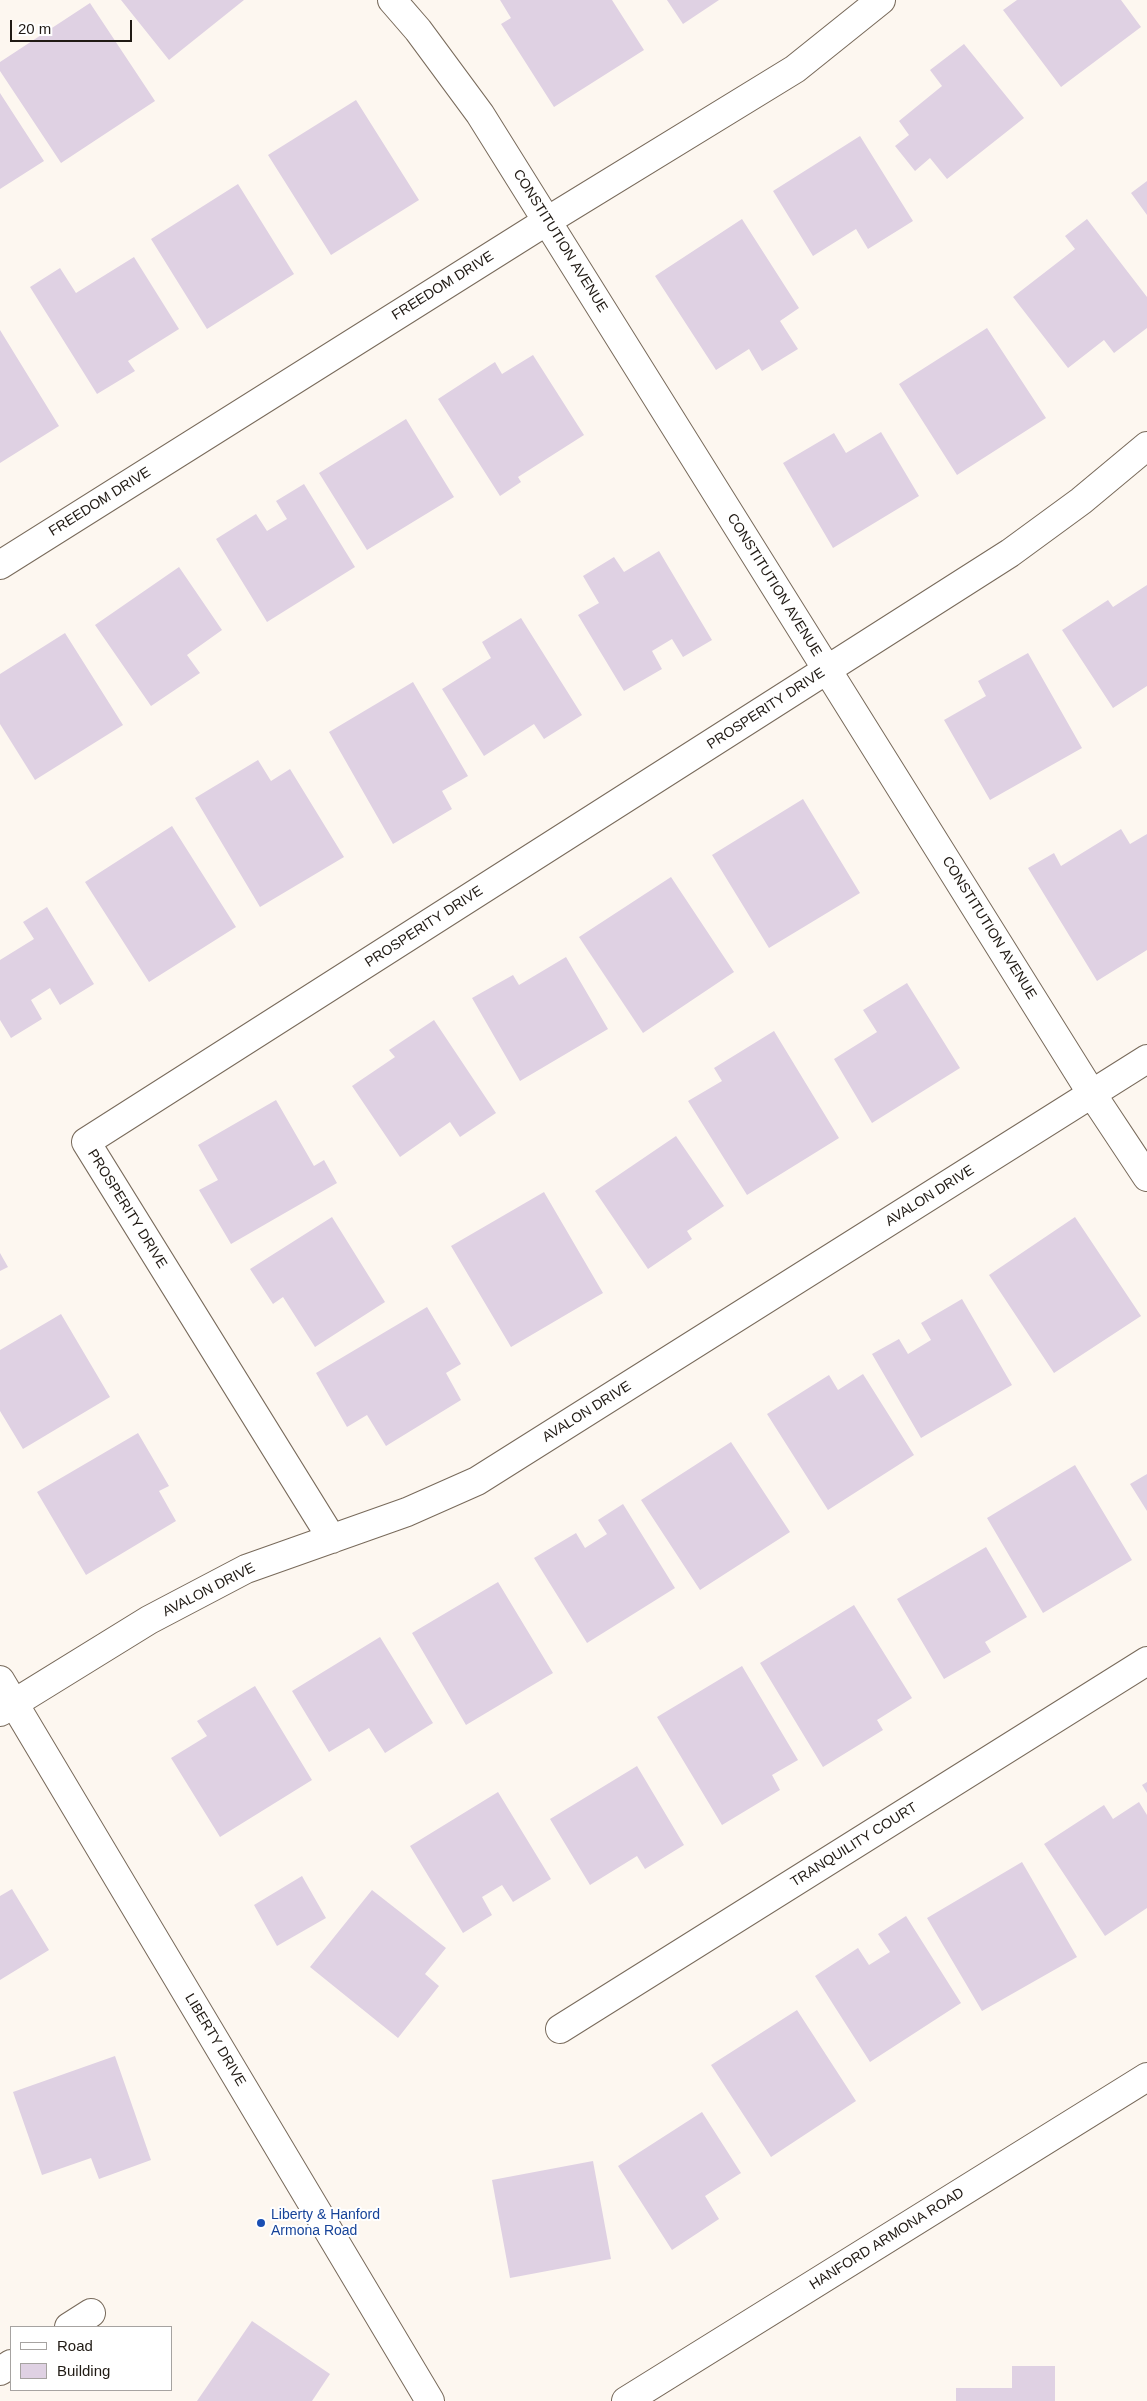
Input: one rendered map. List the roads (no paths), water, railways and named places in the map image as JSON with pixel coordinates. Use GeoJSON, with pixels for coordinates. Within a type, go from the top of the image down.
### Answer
{"type":"FeatureCollection","features":[{"type":"Feature","properties":{"kind":"street","name":"CONSTITUTION AVENUE"},"geometry":{"type":"LineString","coordinates":[[392,0],[418,30],[480,114],[1092,1094],[1147,1177]]}},
{"type":"Feature","properties":{"kind":"street","name":"FREEDOM DRIVE"},"geometry":{"type":"LineString","coordinates":[[0,565],[547,221],[795,69],[881,0]]}},
{"type":"Feature","properties":{"kind":"street","name":"PROSPERITY DRIVE"},"geometry":{"type":"LineString","coordinates":[[332,1539],[86,1142],[1010,553],[1081,502],[1147,446]]}},
{"type":"Feature","properties":{"kind":"street","name":"AVALON DRIVE"},"geometry":{"type":"LineString","coordinates":[[7,1707],[149,1620],[246,1569],[407,1512],[477,1481],[1147,1059]]}},
{"type":"Feature","properties":{"kind":"street","name":"TRANQUILITY COURT"},"geometry":{"type":"LineString","coordinates":[[560,2029],[1147,1661]]}},
{"type":"Feature","properties":{"kind":"street","name":"LIBERTY DRIVE"},"geometry":{"type":"LineString","coordinates":[[0,1680],[7,1707],[430,2401]]}},
{"type":"Feature","properties":{"kind":"street","name":"HANFORD ARMONA ROAD"},"geometry":{"type":"LineString","coordinates":[[626,2401],[1147,2077]]}},
{"type":"Feature","properties":{"kind":"street"},"geometry":{"type":"LineString","coordinates":[[71,2326],[91,2313]]}},
{"type":"Feature","properties":{"kind":"place","name":"Liberty & Hanford Armona Road"},"geometry":{"type":"Point","coordinates":[261,2223]}}]}
